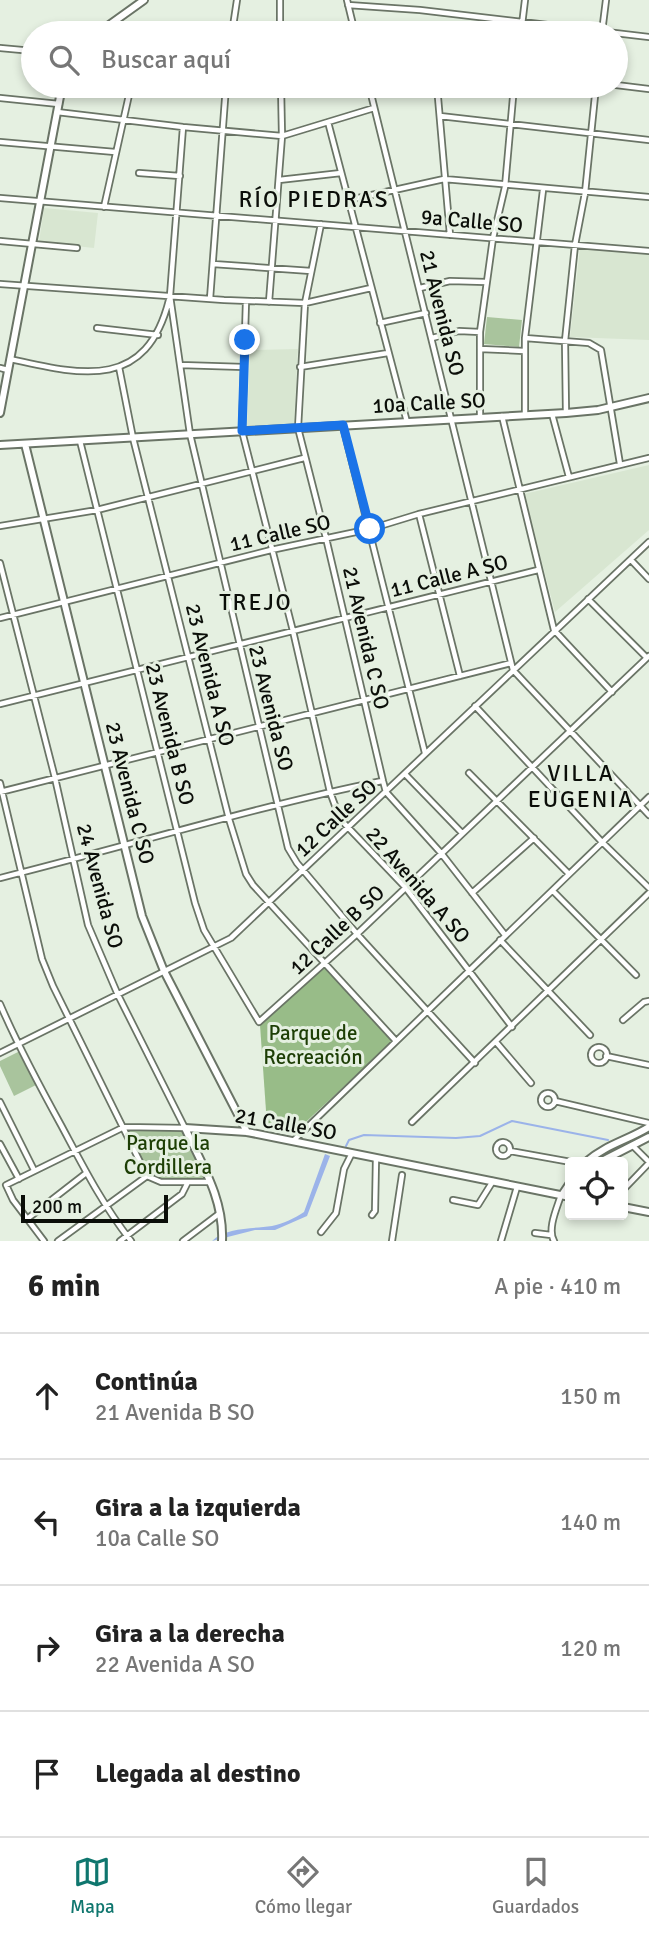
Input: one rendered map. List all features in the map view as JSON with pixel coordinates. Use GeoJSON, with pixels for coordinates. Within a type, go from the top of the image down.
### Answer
{"type":"FeatureCollection","features":[{"type":"Feature","properties":{"kind":"street"},"geometry":{"type":"LineString","coordinates":[[115,21],[144,0]]}},
{"type":"Feature","properties":{"kind":"street"},"geometry":{"type":"LineString","coordinates":[[234,21],[237,0]]}},
{"type":"Feature","properties":{"kind":"street"},"geometry":{"type":"LineString","coordinates":[[279,0],[280,21]]}},
{"type":"Feature","properties":{"kind":"street"},"geometry":{"type":"LineString","coordinates":[[522,21],[525,0]]}},
{"type":"Feature","properties":{"kind":"street"},"geometry":{"type":"LineString","coordinates":[[603,21],[606,0]]}},
{"type":"Feature","properties":{"kind":"street"},"geometry":{"type":"LineString","coordinates":[[352,21],[348,3],[514,21]]}},
{"type":"Feature","properties":{"kind":"street"},"geometry":{"type":"LineString","coordinates":[[628,35],[649,37]]}},
{"type":"Feature","properties":{"kind":"street"},"geometry":{"type":"LineString","coordinates":[[0,48],[21,50]]}},
{"type":"Feature","properties":{"kind":"street"},"geometry":{"type":"LineString","coordinates":[[628,86],[649,89]]}},
{"type":"Feature","properties":{"kind":"street"},"geometry":{"type":"LineString","coordinates":[[0,98],[59,104]]}},
{"type":"Feature","properties":{"kind":"street"},"geometry":{"type":"LineString","coordinates":[[0,413],[60,98]]}},
{"type":"Feature","properties":{"kind":"street"},"geometry":{"type":"LineString","coordinates":[[104,207],[128,98]]}},
{"type":"Feature","properties":{"kind":"street"},"geometry":{"type":"LineString","coordinates":[[210,299],[225,98]]}},
{"type":"Feature","properties":{"kind":"street"},"geometry":{"type":"LineString","coordinates":[[269,302],[282,135],[281,98]]}},
{"type":"Feature","properties":{"kind":"street","name":"21 Avenida SO"},"geometry":{"type":"LineString","coordinates":[[372,98],[513,670]]}},
{"type":"Feature","properties":{"kind":"street"},"geometry":{"type":"LineString","coordinates":[[439,98],[450,234]]}},
{"type":"Feature","properties":{"kind":"street"},"geometry":{"type":"LineString","coordinates":[[480,417],[480,332],[493,238],[505,187],[513,98]]}},
{"type":"Feature","properties":{"kind":"street"},"geometry":{"type":"LineString","coordinates":[[566,413],[565,341],[594,98]]}},
{"type":"Feature","properties":{"kind":"street"},"geometry":{"type":"LineString","coordinates":[[57,112],[183,128],[282,135],[374,108]]}},
{"type":"Feature","properties":{"kind":"street"},"geometry":{"type":"LineString","coordinates":[[440,116],[649,140]]}},
{"type":"Feature","properties":{"kind":"street"},"geometry":{"type":"LineString","coordinates":[[328,122],[407,422]]}},
{"type":"Feature","properties":{"kind":"street","name":"23 Avenida SO"},"geometry":{"type":"LineString","coordinates":[[183,128],[170,296],[190,434],[288,848],[357,934],[475,1063]]}},
{"type":"Feature","properties":{"kind":"street"},"geometry":{"type":"LineString","coordinates":[[0,142],[115,152]]}},
{"type":"Feature","properties":{"kind":"street"},"geometry":{"type":"LineString","coordinates":[[139,173],[180,176]]}},
{"type":"Feature","properties":{"kind":"street"},"geometry":{"type":"LineString","coordinates":[[279,180],[342,173]]}},
{"type":"Feature","properties":{"kind":"street"},"geometry":{"type":"LineString","coordinates":[[348,200],[444,179],[505,187],[649,197]]}},
{"type":"Feature","properties":{"kind":"street"},"geometry":{"type":"LineString","coordinates":[[525,415],[524,351],[542,190]]}},
{"type":"Feature","properties":{"kind":"street","name":"9a Calle SO"},"geometry":{"type":"LineString","coordinates":[[0,198],[649,251]]}},
{"type":"Feature","properties":{"kind":"street","name":"21 Avenida C SO"},"geometry":{"type":"LineString","coordinates":[[321,224],[306,303],[298,428],[383,781],[386,792],[441,852],[505,935]]}},
{"type":"Feature","properties":{"kind":"street"},"geometry":{"type":"LineString","coordinates":[[0,241],[77,248]]}},
{"type":"Feature","properties":{"kind":"street"},"geometry":{"type":"LineString","coordinates":[[214,264],[311,271]]}},
{"type":"Feature","properties":{"kind":"street"},"geometry":{"type":"LineString","coordinates":[[420,288],[450,281],[486,282]]}},
{"type":"Feature","properties":{"kind":"street"},"geometry":{"type":"LineString","coordinates":[[0,284],[93,293],[306,303],[371,288]]}},
{"type":"Feature","properties":{"kind":"street"},"geometry":{"type":"LineString","coordinates":[[10,359],[74,373],[105,371],[119,367],[144,352],[158,335],[170,296]]}},
{"type":"Feature","properties":{"kind":"street","name":"22 Avenida A SO"},"geometry":{"type":"LineString","coordinates":[[246,301],[242,431],[293,631],[330,792],[340,819],[405,887],[512,1027]]}},
{"type":"Feature","properties":{"kind":"street"},"geometry":{"type":"LineString","coordinates":[[380,323],[426,313]]}},
{"type":"Feature","properties":{"kind":"street"},"geometry":{"type":"LineString","coordinates":[[97,328],[158,335]]}},
{"type":"Feature","properties":{"kind":"street"},"geometry":{"type":"LineString","coordinates":[[432,338],[458,331],[480,332]]}},
{"type":"Feature","properties":{"kind":"street"},"geometry":{"type":"LineString","coordinates":[[525,338],[598,346],[603,356],[621,464]]}},
{"type":"Feature","properties":{"kind":"street"},"geometry":{"type":"LineString","coordinates":[[480,349],[524,351]]}},
{"type":"Feature","properties":{"kind":"street"},"geometry":{"type":"LineString","coordinates":[[300,367],[388,354]]}},
{"type":"Feature","properties":{"kind":"street"},"geometry":{"type":"LineString","coordinates":[[180,365],[244,367]]}},
{"type":"Feature","properties":{"kind":"street","name":"23 Avenida A SO"},"geometry":{"type":"LineString","coordinates":[[119,367],[134,438],[229,819],[246,874],[325,963]]}},
{"type":"Feature","properties":{"kind":"street"},"geometry":{"type":"LineString","coordinates":[[0,368],[8,370]]}},
{"type":"Feature","properties":{"kind":"street","name":"10a Calle SO"},"geometry":{"type":"LineString","coordinates":[[0,445],[566,413],[649,398]]}},
{"type":"Feature","properties":{"kind":"street"},"geometry":{"type":"LineString","coordinates":[[552,414],[569,477]]}},
{"type":"Feature","properties":{"kind":"street"},"geometry":{"type":"LineString","coordinates":[[502,416],[554,630],[612,692]]}},
{"type":"Feature","properties":{"kind":"street"},"geometry":{"type":"LineString","coordinates":[[343,425],[425,754]]}},
{"type":"Feature","properties":{"kind":"street","name":"23 Avenida B SO"},"geometry":{"type":"LineString","coordinates":[[80,441],[195,903],[204,930],[258,1022]]}},
{"type":"Feature","properties":{"kind":"street","name":"23 Avenida C SO"},"geometry":{"type":"LineString","coordinates":[[25,444],[142,916],[164,971],[247,1132]]}},
{"type":"Feature","properties":{"kind":"street"},"geometry":{"type":"LineString","coordinates":[[0,526],[97,510],[304,458]]}},
{"type":"Feature","properties":{"kind":"street","name":"11 Calle SO"},"geometry":{"type":"LineString","coordinates":[[0,618],[271,550],[370,529],[419,514],[649,458]]}},
{"type":"Feature","properties":{"kind":"street"},"geometry":{"type":"LineString","coordinates":[[419,514],[460,676]]}},
{"type":"Feature","properties":{"kind":"street","name":"12 Calle SO"},"geometry":{"type":"LineString","coordinates":[[0,1053],[231,938],[649,542]]}},
{"type":"Feature","properties":{"kind":"street"},"geometry":{"type":"LineString","coordinates":[[631,560],[649,579]]}},
{"type":"Feature","properties":{"kind":"street","name":"24 Avenida SO"},"geometry":{"type":"LineString","coordinates":[[0,563],[55,778],[88,925],[118,995],[211,1182],[220,1213],[222,1237]]}},
{"type":"Feature","properties":{"kind":"street","name":"11 Calle A SO"},"geometry":{"type":"LineString","coordinates":[[0,704],[538,570]]}},
{"type":"Feature","properties":{"kind":"street"},"geometry":{"type":"LineString","coordinates":[[589,599],[648,658]]}},
{"type":"Feature","properties":{"kind":"street","name":"12 Calle B SO"},"geometry":{"type":"LineString","coordinates":[[258,1022],[357,934],[648,658]]}},
{"type":"Feature","properties":{"kind":"street"},"geometry":{"type":"LineString","coordinates":[[1,792],[511,663]]}},
{"type":"Feature","properties":{"kind":"street"},"geometry":{"type":"LineString","coordinates":[[513,670],[649,815]]}},
{"type":"Feature","properties":{"kind":"street"},"geometry":{"type":"LineString","coordinates":[[412,1122],[649,891],[475,706]]}},
{"type":"Feature","properties":{"kind":"street"},"geometry":{"type":"LineString","coordinates":[[469,773],[569,874]]}},
{"type":"Feature","properties":{"kind":"street"},"geometry":{"type":"LineString","coordinates":[[405,774],[462,833]]}},
{"type":"Feature","properties":{"kind":"street"},"geometry":{"type":"LineString","coordinates":[[0,878],[278,804],[383,781]]}},
{"type":"Feature","properties":{"kind":"street"},"geometry":{"type":"LineString","coordinates":[[0,783],[42,959],[147,1175],[161,1182],[211,1182]]}},
{"type":"Feature","properties":{"kind":"street"},"geometry":{"type":"LineString","coordinates":[[293,1140],[649,797]]}},
{"type":"Feature","properties":{"kind":"street"},"geometry":{"type":"LineString","coordinates":[[472,893],[534,838]]}},
{"type":"Feature","properties":{"kind":"street"},"geometry":{"type":"LineString","coordinates":[[552,891],[636,975]]}},
{"type":"Feature","properties":{"kind":"street"},"geometry":{"type":"LineString","coordinates":[[500,940],[590,1035]]}},
{"type":"Feature","properties":{"kind":"street"},"geometry":{"type":"LineString","coordinates":[[325,963],[396,1041]]}},
{"type":"Feature","properties":{"kind":"street"},"geometry":{"type":"LineString","coordinates":[[623,1020],[644,1002],[649,1001]]}},
{"type":"Feature","properties":{"kind":"street"},"geometry":{"type":"LineString","coordinates":[[0,1004],[85,1174],[129,1238]]}},
{"type":"Feature","properties":{"kind":"street"},"geometry":{"type":"LineString","coordinates":[[496,1042],[531,1083]]}},
{"type":"Feature","properties":{"kind":"street"},"geometry":{"type":"LineString","coordinates":[[607,1056],[649,1065]]}},
{"type":"Feature","properties":{"kind":"street"},"geometry":{"type":"LineString","coordinates":[[555,1101],[649,1125]]}},
{"type":"Feature","properties":{"kind":"street"},"geometry":{"type":"LineString","coordinates":[[0,1102],[34,1170]]}},
{"type":"Feature","properties":{"kind":"street"},"geometry":{"type":"LineString","coordinates":[[593,1157],[612,1143],[635,1135],[649,1125]]}},
{"type":"Feature","properties":{"kind":"street","name":"21 Calle SO"},"geometry":{"type":"LineString","coordinates":[[27,1219],[6,1187],[34,1170],[124,1127],[247,1132],[565,1196]]}},
{"type":"Feature","properties":{"kind":"street"},"geometry":{"type":"LineString","coordinates":[[610,1157],[649,1137]]}},
{"type":"Feature","properties":{"kind":"street"},"geometry":{"type":"LineString","coordinates":[[0,1144],[19,1179]]}},
{"type":"Feature","properties":{"kind":"street"},"geometry":{"type":"LineString","coordinates":[[628,1185],[649,1162],[633,1146]]}},
{"type":"Feature","properties":{"kind":"street"},"geometry":{"type":"LineString","coordinates":[[510,1151],[565,1161]]}},
{"type":"Feature","properties":{"kind":"street"},"geometry":{"type":"LineString","coordinates":[[321,1232],[336,1213],[344,1169],[351,1153]]}},
{"type":"Feature","properties":{"kind":"street"},"geometry":{"type":"LineString","coordinates":[[372,1215],[375,1210],[376,1158]]}},
{"type":"Feature","properties":{"kind":"street"},"geometry":{"type":"LineString","coordinates":[[44,1241],[27,1219],[85,1174]]}},
{"type":"Feature","properties":{"kind":"street"},"geometry":{"type":"LineString","coordinates":[[58,1241],[147,1175]]}},
{"type":"Feature","properties":{"kind":"street"},"geometry":{"type":"LineString","coordinates":[[392,1241],[402,1175]]}},
{"type":"Feature","properties":{"kind":"street"},"geometry":{"type":"LineString","coordinates":[[453,1200],[478,1205],[493,1181]]}},
{"type":"Feature","properties":{"kind":"street"},"geometry":{"type":"LineString","coordinates":[[120,1241],[129,1238],[182,1194],[188,1182]]}},
{"type":"Feature","properties":{"kind":"street"},"geometry":{"type":"LineString","coordinates":[[501,1241],[517,1186]]}},
{"type":"Feature","properties":{"kind":"street"},"geometry":{"type":"LineString","coordinates":[[554,1241],[551,1234],[565,1190]]}},
{"type":"Feature","properties":{"kind":"street"},"geometry":{"type":"LineString","coordinates":[[628,1208],[649,1212]]}},
{"type":"Feature","properties":{"kind":"street"},"geometry":{"type":"LineString","coordinates":[[183,1241],[220,1213]]}},
{"type":"Feature","properties":{"kind":"street"},"geometry":{"type":"LineString","coordinates":[[535,1233],[551,1234]]}},
{"type":"Feature","properties":{"kind":"shaded area"},"geometry":{"type":"Polygon","coordinates":[[[44,208],[98,213],[94,248],[39,242],[44,208]]]}},
{"type":"Feature","properties":{"kind":"shaded area"},"geometry":{"type":"Polygon","coordinates":[[[580,248],[649,254],[649,340],[570,337],[580,248]]]}},
{"type":"Feature","properties":{"kind":"shaded area"},"geometry":{"type":"Polygon","coordinates":[[[298,349],[294,424],[247,426],[250,350],[298,349]]]}},
{"type":"Feature","properties":{"kind":"shaded area"},"geometry":{"type":"Polygon","coordinates":[[[649,465],[649,530],[555,612],[524,494],[649,465]]]}},
{"type":"Feature","properties":{"kind":"green space"},"geometry":{"type":"Polygon","coordinates":[[[487,317],[522,320],[519,347],[484,344],[487,317]]]}},
{"type":"Feature","properties":{"kind":"green space","name":"Parque de Recreación"},"geometry":{"type":"Polygon","coordinates":[[[325,966],[394,1040],[294,1133],[267,1125],[260,1025],[325,966]]]}},
{"type":"Feature","properties":{"kind":"green space"},"geometry":{"type":"Polygon","coordinates":[[[20,1051],[36,1085],[14,1096],[0,1061],[20,1051]]]}},
{"type":"Feature","properties":{"kind":"green space","name":"Parque la Cordillera"},"geometry":{"type":"Polygon","coordinates":[[[124,1127],[185,1128],[211,1182],[161,1182],[147,1176],[124,1127]]]}},
{"type":"Feature","properties":{"kind":"water"},"geometry":{"type":"Polygon","coordinates":[[[325,1154],[330,1156],[307,1216],[275,1230],[255,1230],[212,1241],[225,1233],[240,1229],[280,1224],[304,1212],[325,1154]]]}},
{"type":"Feature","properties":{"kind":"waterway"},"geometry":{"type":"LineString","coordinates":[[346,1146],[349,1140],[364,1135],[456,1138],[480,1136],[512,1121],[608,1140]]}},
{"type":"Feature","properties":{"kind":"district","name":"RÍO PIEDRAS"},"geometry":{"type":"Point","coordinates":[314,199]}},
{"type":"Feature","properties":{"kind":"district","name":"TREJO"},"geometry":{"type":"Point","coordinates":[256,602]}},
{"type":"Feature","properties":{"kind":"district","name":"VILLA EUGENIA"},"geometry":{"type":"Point","coordinates":[581,786]}},
{"type":"Feature","properties":{"kind":"route"},"geometry":{"type":"LineString","coordinates":[[245,340],[242,431],[343,425],[370,529]]}}]}
